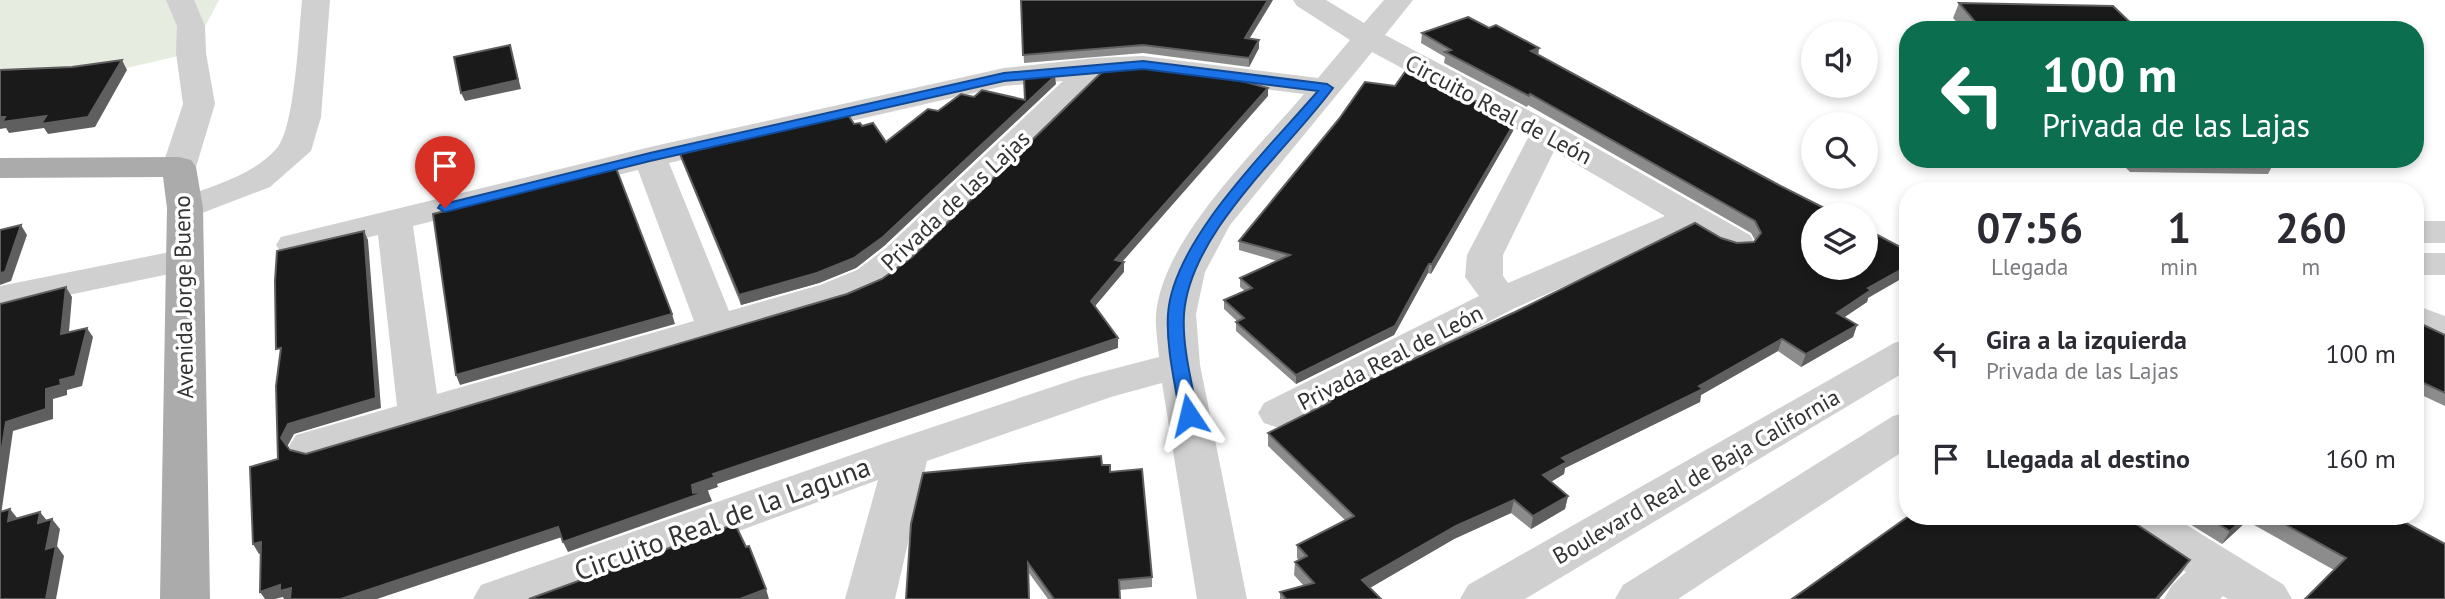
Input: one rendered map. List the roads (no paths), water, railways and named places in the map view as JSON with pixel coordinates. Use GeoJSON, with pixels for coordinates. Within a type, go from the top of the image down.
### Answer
{"type":"FeatureCollection","features":[{"type":"Feature","properties":{"kind":"main road"},"geometry":{"type":"LineString","coordinates":[[0,168],[179,166]]}},
{"type":"Feature","properties":{"kind":"main road","name":"Avenida Jorge Bueno"},"geometry":{"type":"LineString","coordinates":[[179,166],[185,208],[185,599]]}},
{"type":"Feature","properties":{"kind":"street","name":"Avenida Jorge Bueno"},"geometry":{"type":"LineString","coordinates":[[179,166],[199,104],[191,54],[191,26],[180,0]]}},
{"type":"Feature","properties":{"kind":"street","name":"Circuito Real de León"},"geometry":{"type":"LineString","coordinates":[[1307,0],[1368,38],[1547,133],[1737,243]]}},
{"type":"Feature","properties":{"kind":"street"},"geometry":{"type":"LineString","coordinates":[[1223,599],[1180,365],[1176,314],[1186,272],[1214,222],[1399,0]]}},
{"type":"Feature","properties":{"kind":"street"},"geometry":{"type":"LineString","coordinates":[[185,208],[258,180],[294,151],[304,117],[321,2]]}},
{"type":"Feature","properties":{"kind":"street"},"geometry":{"type":"LineString","coordinates":[[294,245],[650,157],[1004,77],[1095,67],[1143,65],[1327,88]]}},
{"type":"Feature","properties":{"kind":"street","name":"Privada de las Lajas"},"geometry":{"type":"LineString","coordinates":[[311,446],[717,329],[834,293],[870,278],[899,256],[1095,67]]}},
{"type":"Feature","properties":{"kind":"street"},"geometry":{"type":"LineString","coordinates":[[1547,133],[1485,255],[1484,277],[1501,300],[1692,218]]}},
{"type":"Feature","properties":{"kind":"street"},"geometry":{"type":"LineString","coordinates":[[650,157],[717,329]]}},
{"type":"Feature","properties":{"kind":"street"},"geometry":{"type":"LineString","coordinates":[[394,220],[419,416]]}},
{"type":"Feature","properties":{"kind":"street"},"geometry":{"type":"LineString","coordinates":[[2424,232],[2445,232]]}},
{"type":"Feature","properties":{"kind":"street"},"geometry":{"type":"LineString","coordinates":[[6,296],[185,260]]}},
{"type":"Feature","properties":{"kind":"street"},"geometry":{"type":"LineString","coordinates":[[2424,264],[2445,264]]}},
{"type":"Feature","properties":{"kind":"street","name":"Privada Real de León"},"geometry":{"type":"LineString","coordinates":[[1279,413],[1501,300]]}},
{"type":"Feature","properties":{"kind":"street"},"geometry":{"type":"LineString","coordinates":[[2424,321],[2445,331]]}},
{"type":"Feature","properties":{"kind":"street","name":"Boulevard Real de Baja California"},"geometry":{"type":"LineString","coordinates":[[1485,599],[1899,357]]}},
{"type":"Feature","properties":{"kind":"street","name":"Circuito Real de la Laguna"},"geometry":{"type":"LineString","coordinates":[[498,599],[907,452],[1097,387],[1180,365]]}},
{"type":"Feature","properties":{"kind":"street"},"geometry":{"type":"LineString","coordinates":[[1640,599],[1899,433]]}},
{"type":"Feature","properties":{"kind":"street","name":"Circuito Real de la Laguna"},"geometry":{"type":"LineString","coordinates":[[870,599],[907,452]]}},
{"type":"Feature","properties":{"kind":"street"},"geometry":{"type":"LineString","coordinates":[[2144,525],[2204,584],[2267,599]]}}]}
